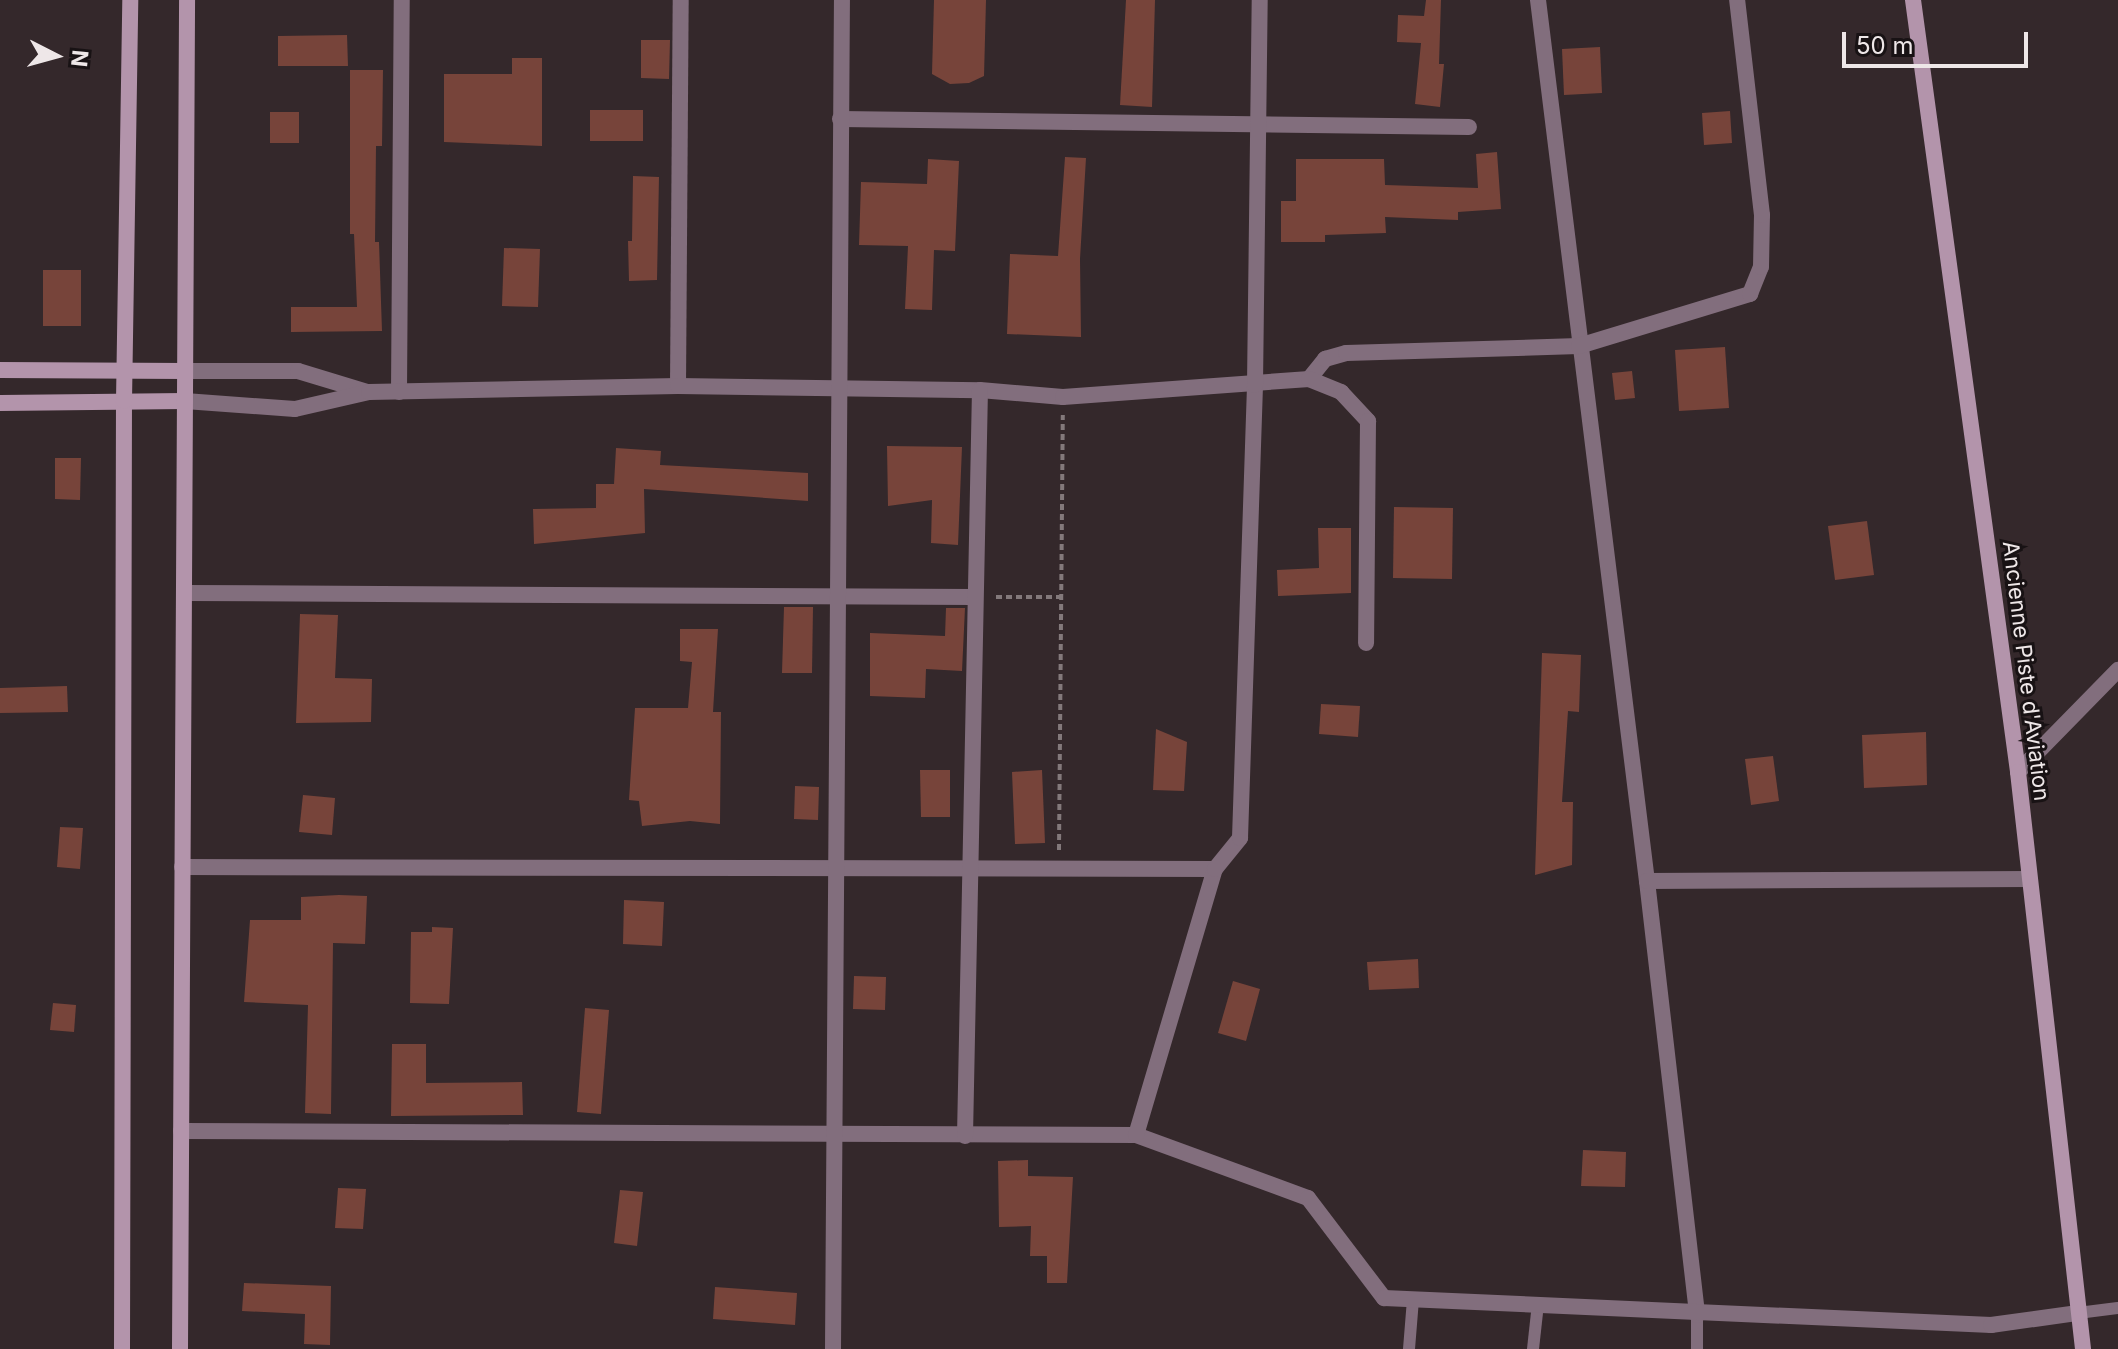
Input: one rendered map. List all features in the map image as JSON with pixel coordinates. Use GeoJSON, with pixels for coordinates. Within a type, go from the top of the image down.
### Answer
{"type":"FeatureCollection","features":[{"type":"Feature","properties":{"kind":"street"},"geometry":{"type":"LineString","coordinates":[[122,1349],[124,401],[130,0]]}},
{"type":"Feature","properties":{"kind":"street"},"geometry":{"type":"LineString","coordinates":[[180,1349],[187,0]]}},
{"type":"Feature","properties":{"kind":"street"},"geometry":{"type":"LineString","coordinates":[[399,392],[402,0]]}},
{"type":"Feature","properties":{"kind":"street"},"geometry":{"type":"LineString","coordinates":[[678,386],[681,0]]}},
{"type":"Feature","properties":{"kind":"street"},"geometry":{"type":"LineString","coordinates":[[833,1349],[837,388],[842,0]]}},
{"type":"Feature","properties":{"kind":"street"},"geometry":{"type":"LineString","coordinates":[[1136,1135],[1215,869],[1240,838],[1255,385],[1260,0]]}},
{"type":"Feature","properties":{"kind":"street"},"geometry":{"type":"LineString","coordinates":[[1538,0],[1647,881],[1697,1315]]}},
{"type":"Feature","properties":{"kind":"street"},"geometry":{"type":"LineString","coordinates":[[1309,379],[1325,359],[1346,353],[1579,346],[1750,294],[1761,267],[1762,215],[1737,0]]}},
{"type":"Feature","properties":{"kind":"street","name":"Ancienne Piste d'Aviation"},"geometry":{"type":"LineString","coordinates":[[1913,0],[2018,772],[2083,1349]]}},
{"type":"Feature","properties":{"kind":"street"},"geometry":{"type":"LineString","coordinates":[[840,119],[1469,127]]}},
{"type":"Feature","properties":{"kind":"street"},"geometry":{"type":"LineString","coordinates":[[0,370],[298,371],[369,392]]}},
{"type":"Feature","properties":{"kind":"street"},"geometry":{"type":"LineString","coordinates":[[0,403],[185,401],[295,409],[369,392],[678,386],[980,390],[1063,397],[1309,379],[1341,392],[1368,421],[1366,643]]}},
{"type":"Feature","properties":{"kind":"street"},"geometry":{"type":"LineString","coordinates":[[965,1136],[980,390]]}},
{"type":"Feature","properties":{"kind":"street"},"geometry":{"type":"LineString","coordinates":[[184,593],[974,597]]}},
{"type":"Feature","properties":{"kind":"street"},"geometry":{"type":"LineString","coordinates":[[2018,772],[2118,670]]}},
{"type":"Feature","properties":{"kind":"street"},"geometry":{"type":"LineString","coordinates":[[182,867],[1215,869]]}},
{"type":"Feature","properties":{"kind":"street"},"geometry":{"type":"LineString","coordinates":[[1647,881],[2029,879]]}},
{"type":"Feature","properties":{"kind":"street"},"geometry":{"type":"LineString","coordinates":[[181,1131],[1136,1135],[1308,1198],[1384,1298],[1697,1315],[1991,1325],[2078,1313]]}},
{"type":"Feature","properties":{"kind":"lane"},"geometry":{"type":"LineString","coordinates":[[1409,1349],[1413,1299]]}},
{"type":"Feature","properties":{"kind":"lane"},"geometry":{"type":"LineString","coordinates":[[1533,1349],[1538,1304]]}},
{"type":"Feature","properties":{"kind":"lane"},"geometry":{"type":"LineString","coordinates":[[2078,1313],[2118,1308]]}},
{"type":"Feature","properties":{"kind":"lane"},"geometry":{"type":"LineString","coordinates":[[1697,1315],[1697,1349]]}},
{"type":"Feature","properties":{"kind":"path"},"geometry":{"type":"LineString","coordinates":[[1059,868],[1063,397]]}},
{"type":"Feature","properties":{"kind":"path"},"geometry":{"type":"LineString","coordinates":[[974,597],[1061,597]]}},
{"type":"Feature","properties":{"kind":"building"},"geometry":{"type":"Polygon","coordinates":[[[934,0],[986,0],[984,76],[969,83],[950,84],[932,74],[934,0]]]}},
{"type":"Feature","properties":{"kind":"building"},"geometry":{"type":"Polygon","coordinates":[[[1126,0],[1155,0],[1152,107],[1120,105],[1126,0]]]}},
{"type":"Feature","properties":{"kind":"building"},"geometry":{"type":"Polygon","coordinates":[[[1426,0],[1441,0],[1439,64],[1444,64],[1440,107],[1415,104],[1421,43],[1397,42],[1398,15],[1424,16],[1426,0]]]}},
{"type":"Feature","properties":{"kind":"building"},"geometry":{"type":"Polygon","coordinates":[[[347,35],[348,66],[278,66],[278,36],[347,35]]]}},
{"type":"Feature","properties":{"kind":"building"},"geometry":{"type":"Polygon","coordinates":[[[641,40],[670,40],[669,79],[641,78],[641,40]]]}},
{"type":"Feature","properties":{"kind":"building"},"geometry":{"type":"Polygon","coordinates":[[[1600,47],[1602,93],[1564,95],[1562,49],[1600,47]]]}},
{"type":"Feature","properties":{"kind":"building"},"geometry":{"type":"Polygon","coordinates":[[[512,58],[542,58],[542,146],[444,142],[444,74],[512,74],[512,58]]]}},
{"type":"Feature","properties":{"kind":"building"},"geometry":{"type":"Polygon","coordinates":[[[350,70],[383,70],[382,146],[376,146],[375,242],[379,242],[382,331],[291,332],[291,307],[357,307],[354,234],[350,234],[350,70]]]}},
{"type":"Feature","properties":{"kind":"building"},"geometry":{"type":"Polygon","coordinates":[[[590,110],[643,110],[643,141],[590,141],[590,110]]]}},
{"type":"Feature","properties":{"kind":"building"},"geometry":{"type":"Polygon","coordinates":[[[1730,111],[1732,143],[1704,145],[1702,113],[1730,111]]]}},
{"type":"Feature","properties":{"kind":"building"},"geometry":{"type":"Polygon","coordinates":[[[270,112],[299,112],[299,143],[270,143],[270,112]]]}},
{"type":"Feature","properties":{"kind":"building"},"geometry":{"type":"Polygon","coordinates":[[[1497,152],[1501,209],[1458,212],[1458,220],[1385,217],[1386,233],[1325,235],[1325,242],[1281,242],[1281,201],[1296,201],[1296,159],[1384,159],[1385,185],[1478,188],[1476,154],[1497,152]]]}},
{"type":"Feature","properties":{"kind":"building"},"geometry":{"type":"Polygon","coordinates":[[[1065,157],[1086,158],[1080,259],[1081,337],[1007,334],[1010,254],[1058,256],[1065,157]]]}},
{"type":"Feature","properties":{"kind":"building"},"geometry":{"type":"Polygon","coordinates":[[[928,159],[959,161],[955,251],[934,250],[932,310],[905,309],[908,246],[859,245],[861,182],[927,184],[928,159]]]}},
{"type":"Feature","properties":{"kind":"building"},"geometry":{"type":"Polygon","coordinates":[[[633,176],[659,177],[657,280],[629,281],[628,241],[632,241],[633,176]]]}},
{"type":"Feature","properties":{"kind":"building"},"geometry":{"type":"Polygon","coordinates":[[[504,248],[540,249],[538,307],[502,306],[504,248]]]}},
{"type":"Feature","properties":{"kind":"building"},"geometry":{"type":"Polygon","coordinates":[[[43,270],[81,270],[81,326],[43,326],[43,270]]]}},
{"type":"Feature","properties":{"kind":"building"},"geometry":{"type":"Polygon","coordinates":[[[1725,347],[1729,408],[1679,411],[1675,350],[1725,347]]]}},
{"type":"Feature","properties":{"kind":"building"},"geometry":{"type":"Polygon","coordinates":[[[1632,371],[1635,398],[1615,400],[1612,373],[1632,371]]]}},
{"type":"Feature","properties":{"kind":"building"},"geometry":{"type":"Polygon","coordinates":[[[887,446],[962,447],[958,545],[931,543],[932,500],[888,506],[887,446]]]}},
{"type":"Feature","properties":{"kind":"building"},"geometry":{"type":"Polygon","coordinates":[[[616,448],[661,451],[660,465],[808,473],[808,501],[644,489],[645,533],[534,544],[533,509],[596,508],[596,484],[614,484],[616,448]]]}},
{"type":"Feature","properties":{"kind":"building"},"geometry":{"type":"Polygon","coordinates":[[[55,458],[81,458],[80,500],[55,499],[55,458]]]}},
{"type":"Feature","properties":{"kind":"building"},"geometry":{"type":"Polygon","coordinates":[[[1394,507],[1453,508],[1452,579],[1393,578],[1394,507]]]}},
{"type":"Feature","properties":{"kind":"building"},"geometry":{"type":"Polygon","coordinates":[[[1867,521],[1874,575],[1835,580],[1828,526],[1867,521]]]}},
{"type":"Feature","properties":{"kind":"building"},"geometry":{"type":"Polygon","coordinates":[[[1318,528],[1351,528],[1351,593],[1278,596],[1277,570],[1319,568],[1318,528]]]}},
{"type":"Feature","properties":{"kind":"building"},"geometry":{"type":"Polygon","coordinates":[[[784,607],[813,607],[812,673],[782,673],[784,607]]]}},
{"type":"Feature","properties":{"kind":"building"},"geometry":{"type":"Polygon","coordinates":[[[946,608],[965,608],[962,671],[926,669],[925,698],[870,696],[870,633],[945,636],[946,608]]]}},
{"type":"Feature","properties":{"kind":"building"},"geometry":{"type":"Polygon","coordinates":[[[300,614],[338,615],[335,678],[372,679],[371,722],[296,723],[300,614]]]}},
{"type":"Feature","properties":{"kind":"building"},"geometry":{"type":"Polygon","coordinates":[[[680,629],[718,629],[713,712],[721,712],[720,824],[690,821],[642,826],[639,801],[629,800],[635,708],[688,708],[692,662],[680,661],[680,629]]]}},
{"type":"Feature","properties":{"kind":"building"},"geometry":{"type":"Polygon","coordinates":[[[1542,653],[1581,655],[1579,712],[1568,711],[1562,802],[1573,802],[1572,865],[1535,875],[1542,653]]]}},
{"type":"Feature","properties":{"kind":"building"},"geometry":{"type":"Polygon","coordinates":[[[67,686],[68,712],[0,713],[0,688],[67,686]]]}},
{"type":"Feature","properties":{"kind":"building"},"geometry":{"type":"Polygon","coordinates":[[[1321,704],[1360,706],[1358,737],[1319,734],[1321,704]]]}},
{"type":"Feature","properties":{"kind":"building"},"geometry":{"type":"Polygon","coordinates":[[[1156,729],[1187,742],[1184,791],[1153,790],[1156,729]]]}},
{"type":"Feature","properties":{"kind":"building"},"geometry":{"type":"Polygon","coordinates":[[[1926,732],[1927,785],[1864,788],[1862,735],[1926,732]]]}},
{"type":"Feature","properties":{"kind":"building"},"geometry":{"type":"Polygon","coordinates":[[[1773,756],[1779,801],[1751,805],[1745,759],[1773,756]]]}},
{"type":"Feature","properties":{"kind":"building"},"geometry":{"type":"Polygon","coordinates":[[[920,770],[950,770],[950,817],[921,817],[920,770]]]}},
{"type":"Feature","properties":{"kind":"building"},"geometry":{"type":"Polygon","coordinates":[[[1042,770],[1045,843],[1015,844],[1012,772],[1042,770]]]}},
{"type":"Feature","properties":{"kind":"building"},"geometry":{"type":"Polygon","coordinates":[[[795,786],[819,787],[818,820],[794,819],[795,786]]]}},
{"type":"Feature","properties":{"kind":"building"},"geometry":{"type":"Polygon","coordinates":[[[303,795],[335,798],[332,835],[299,832],[303,795]]]}},
{"type":"Feature","properties":{"kind":"building"},"geometry":{"type":"Polygon","coordinates":[[[60,827],[83,828],[80,869],[57,867],[60,827]]]}},
{"type":"Feature","properties":{"kind":"building"},"geometry":{"type":"Polygon","coordinates":[[[367,896],[365,944],[333,943],[331,1114],[305,1113],[308,1005],[244,1002],[250,920],[301,920],[301,897],[367,896]]]}},
{"type":"Feature","properties":{"kind":"building"},"geometry":{"type":"Polygon","coordinates":[[[624,900],[664,902],[662,946],[623,944],[624,900]]]}},
{"type":"Feature","properties":{"kind":"building"},"geometry":{"type":"Polygon","coordinates":[[[432,927],[453,928],[449,1004],[410,1003],[411,932],[432,932],[432,927]]]}},
{"type":"Feature","properties":{"kind":"building"},"geometry":{"type":"Polygon","coordinates":[[[1418,959],[1419,988],[1369,990],[1367,962],[1418,959]]]}},
{"type":"Feature","properties":{"kind":"building"},"geometry":{"type":"Polygon","coordinates":[[[854,976],[886,977],[885,1010],[853,1009],[854,976]]]}},
{"type":"Feature","properties":{"kind":"building"},"geometry":{"type":"Polygon","coordinates":[[[1233,981],[1260,989],[1246,1041],[1218,1033],[1233,981]]]}},
{"type":"Feature","properties":{"kind":"building"},"geometry":{"type":"Polygon","coordinates":[[[53,1003],[76,1005],[74,1032],[50,1030],[53,1003]]]}},
{"type":"Feature","properties":{"kind":"building"},"geometry":{"type":"Polygon","coordinates":[[[585,1008],[609,1010],[601,1114],[577,1112],[585,1008]]]}},
{"type":"Feature","properties":{"kind":"building"},"geometry":{"type":"Polygon","coordinates":[[[392,1044],[426,1044],[426,1083],[522,1082],[523,1115],[391,1116],[392,1044]]]}},
{"type":"Feature","properties":{"kind":"building"},"geometry":{"type":"Polygon","coordinates":[[[1583,1150],[1626,1152],[1625,1187],[1581,1186],[1583,1150]]]}},
{"type":"Feature","properties":{"kind":"building"},"geometry":{"type":"Polygon","coordinates":[[[1028,1160],[1028,1176],[1073,1177],[1067,1283],[1047,1283],[1047,1256],[1030,1256],[1031,1226],[999,1227],[998,1161],[1028,1160]]]}},
{"type":"Feature","properties":{"kind":"building"},"geometry":{"type":"Polygon","coordinates":[[[338,1188],[366,1189],[363,1229],[335,1228],[338,1188]]]}},
{"type":"Feature","properties":{"kind":"building"},"geometry":{"type":"Polygon","coordinates":[[[620,1190],[643,1192],[637,1246],[614,1243],[620,1190]]]}},
{"type":"Feature","properties":{"kind":"building"},"geometry":{"type":"Polygon","coordinates":[[[244,1283],[331,1286],[330,1345],[304,1344],[305,1314],[242,1311],[244,1283]]]}},
{"type":"Feature","properties":{"kind":"building"},"geometry":{"type":"Polygon","coordinates":[[[715,1287],[797,1293],[795,1325],[713,1319],[715,1287]]]}}]}
